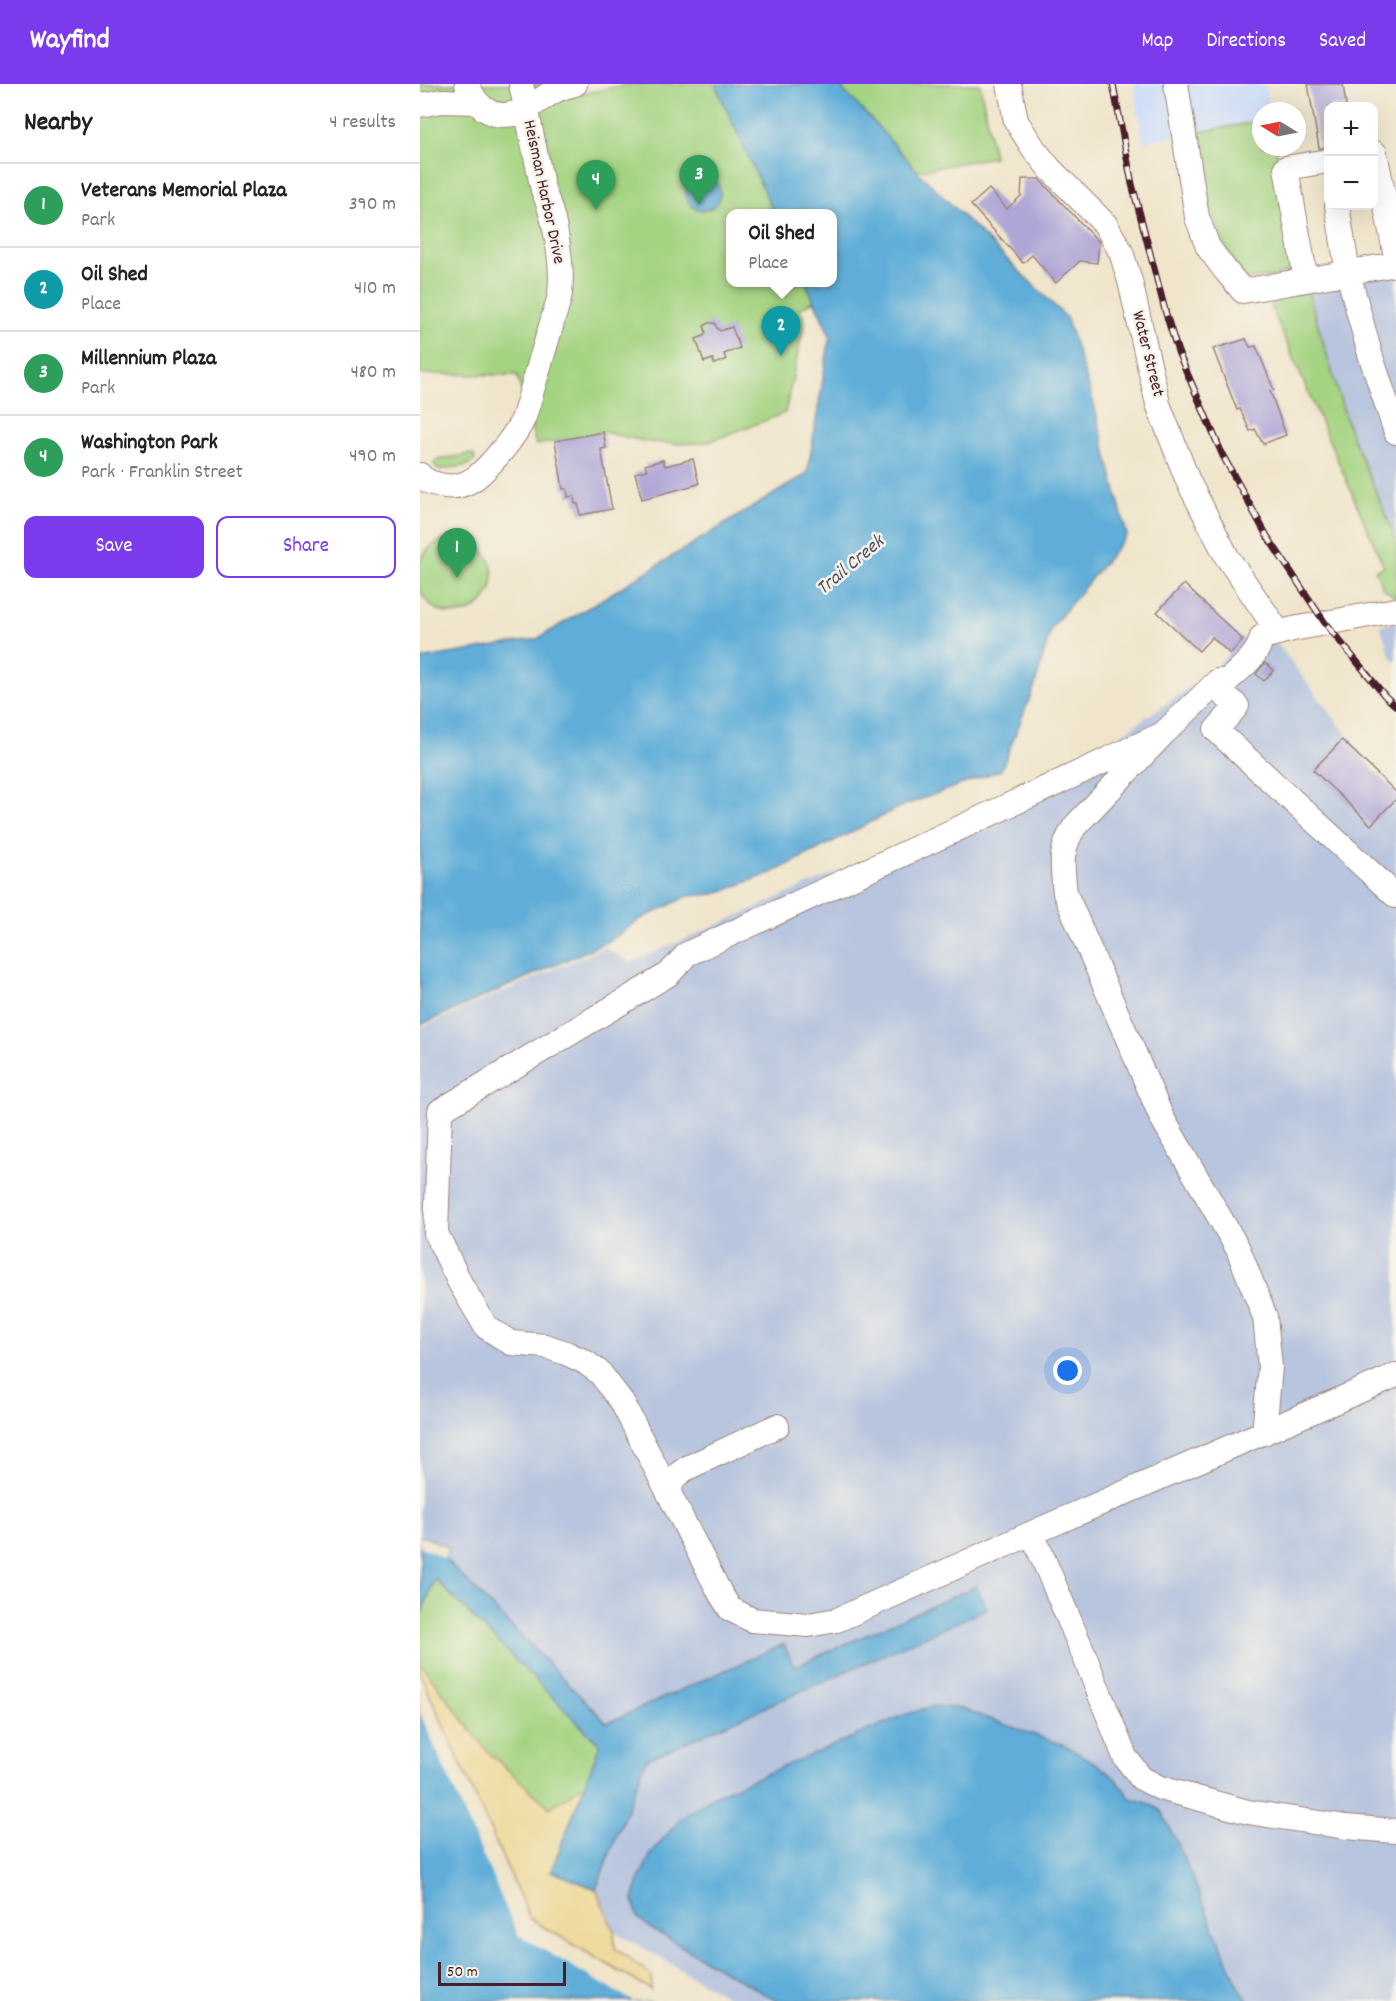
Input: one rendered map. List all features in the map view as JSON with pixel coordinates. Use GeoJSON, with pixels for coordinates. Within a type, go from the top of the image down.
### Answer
{"type":"FeatureCollection","features":[{"type":"Feature","properties":{"kind":"street","name":"Heisman Harbor Drive"},"geometry":{"type":"LineString","coordinates":[[420,475],[426,482],[459,487],[470,482],[489,466],[515,435],[524,417],[556,309],[561,289],[560,262],[521,84]]}},
{"type":"Feature","properties":{"kind":"street"},"geometry":{"type":"LineString","coordinates":[[420,105],[472,93],[483,110],[504,115],[526,109],[555,90],[575,84]]}},
{"type":"Feature","properties":{"kind":"street","name":"Water Street"},"geometry":{"type":"LineString","coordinates":[[1009,84],[1016,121],[1028,140],[1050,169],[1105,224],[1121,252],[1130,281],[1158,404],[1188,481],[1270,635]]}},
{"type":"Feature","properties":{"kind":"street"},"geometry":{"type":"LineString","coordinates":[[1176,84],[1197,217],[1208,247],[1243,291],[1396,264]]}},
{"type":"Feature","properties":{"kind":"street"},"geometry":{"type":"LineString","coordinates":[[1376,156],[1396,256]]}},
{"type":"Feature","properties":{"kind":"street"},"geometry":{"type":"LineString","coordinates":[[1306,280],[1286,168],[1324,161]]}},
{"type":"Feature","properties":{"kind":"street"},"geometry":{"type":"LineString","coordinates":[[1338,210],[1348,273],[1370,354],[1396,432]]}},
{"type":"Feature","properties":{"kind":"street"},"geometry":{"type":"LineString","coordinates":[[1264,1433],[1270,1367],[1265,1317],[1238,1249],[1162,1118],[1065,893],[1062,868],[1065,843],[1079,822],[1163,734],[1216,684],[1227,681],[1260,649],[1270,635],[1396,610]]}},
{"type":"Feature","properties":{"kind":"street"},"geometry":{"type":"LineString","coordinates":[[1216,684],[1237,706],[1216,730]]}},
{"type":"Feature","properties":{"kind":"street"},"geometry":{"type":"LineString","coordinates":[[1192,706],[1396,896]]}},
{"type":"Feature","properties":{"kind":"street"},"geometry":{"type":"LineString","coordinates":[[1163,734],[687,954],[669,974],[440,1111],[436,1233],[460,1283],[486,1327],[511,1343],[545,1346],[566,1353],[585,1362],[600,1373],[622,1402],[720,1593],[730,1609],[752,1620],[808,1626],[837,1620],[1396,1375]]}},
{"type":"Feature","properties":{"kind":"street"},"geometry":{"type":"LineString","coordinates":[[670,1495],[669,1486],[675,1476],[687,1468],[777,1426]]}},
{"type":"Feature","properties":{"kind":"street"},"geometry":{"type":"LineString","coordinates":[[1032,1533],[1125,1757],[1141,1778],[1160,1788],[1248,1812],[1346,1827],[1396,1831]]}},
{"type":"Feature","properties":{"kind":"shaded area"},"geometry":{"type":"Polygon","coordinates":[[[1134,84],[1265,84],[1268,102],[1252,102],[1252,123],[1143,142],[1134,84]]]}},
{"type":"Feature","properties":{"kind":"shaded area"},"geometry":{"type":"Polygon","coordinates":[[[1396,273],[1396,539],[1349,429],[1308,292],[1396,273]]]}},
{"type":"Feature","properties":{"kind":"shaded area"},"geometry":{"type":"Polygon","coordinates":[[[1261,622],[1396,799],[1396,2001],[734,2001],[614,1931],[596,1889],[551,1871],[600,1745],[435,1579],[448,1547],[420,1536],[420,1028],[605,947],[630,963],[1070,770],[1208,675],[1261,622]]]}},
{"type":"Feature","properties":{"kind":"shaded area"},"geometry":{"type":"Polygon","coordinates":[[[1396,622],[1396,662],[1390,656],[1380,625],[1396,622]]]}},
{"type":"Feature","properties":{"kind":"green space"},"geometry":{"type":"Polygon","coordinates":[[[420,84],[571,84],[575,95],[630,84],[715,84],[772,209],[726,209],[726,287],[808,287],[814,301],[799,309],[805,321],[785,413],[708,442],[681,444],[648,442],[603,432],[536,445],[517,375],[420,374],[420,84]]]}},
{"type":"Feature","properties":{"kind":"green space"},"geometry":{"type":"Polygon","coordinates":[[[837,84],[980,84],[994,157],[917,171],[837,84]]]}},
{"type":"Feature","properties":{"kind":"green space"},"geometry":{"type":"Polygon","coordinates":[[[1252,123],[1252,156],[1278,156],[1297,268],[1273,277],[1246,279],[1227,251],[1205,193],[1193,133],[1252,123]]]}},
{"type":"Feature","properties":{"kind":"green space"},"geometry":{"type":"Polygon","coordinates":[[[1308,292],[1349,429],[1396,539],[1396,598],[1383,588],[1375,570],[1384,567],[1272,309],[1271,300],[1308,292]]]}},
{"type":"Feature","properties":{"kind":"green space"},"geometry":{"type":"Polygon","coordinates":[[[474,455],[475,460],[468,465],[439,470],[434,463],[437,460],[474,455]]]}},
{"type":"Feature","properties":{"kind":"green space"},"geometry":{"type":"Polygon","coordinates":[[[448,538],[462,538],[476,544],[487,555],[493,569],[490,591],[482,603],[462,614],[448,614],[434,608],[423,597],[417,583],[417,569],[423,555],[434,544],[448,538]]]}},
{"type":"Feature","properties":{"kind":"green space"},"geometry":{"type":"Polygon","coordinates":[[[435,1579],[600,1745],[566,1833],[497,1785],[420,1673],[420,1619],[435,1579]]]}},
{"type":"Feature","properties":{"kind":"sand"},"geometry":{"type":"Polygon","coordinates":[[[420,1663],[488,1752],[550,1808],[585,1784],[551,1871],[596,1889],[614,1931],[615,1948],[652,1976],[651,1990],[530,1919],[420,1673],[420,1663]]]}},
{"type":"Feature","properties":{"kind":"water","name":"Trail Creek"},"geometry":{"type":"Polygon","coordinates":[[[715,84],[837,84],[919,173],[1066,317],[1091,393],[1127,535],[1051,628],[1035,685],[1001,770],[900,807],[772,873],[714,894],[688,896],[639,920],[611,940],[420,1025],[420,659],[537,639],[805,475],[808,469],[830,336],[808,287],[837,287],[837,209],[772,209],[715,84]]]}},
{"type":"Feature","properties":{"kind":"water"},"geometry":{"type":"Polygon","coordinates":[[[703,176],[715,181],[720,193],[715,205],[703,210],[691,205],[686,193],[691,181],[703,176]]]}},
{"type":"Feature","properties":{"kind":"water"},"geometry":{"type":"Polygon","coordinates":[[[420,1536],[448,1547],[444,1558],[607,1723],[784,1644],[794,1667],[976,1586],[987,1609],[646,1760],[596,1889],[551,1871],[600,1745],[435,1579],[420,1615],[420,1536]]]}},
{"type":"Feature","properties":{"kind":"water"},"geometry":{"type":"Polygon","coordinates":[[[420,1689],[520,1926],[650,2001],[420,2001],[420,1689]]]}},
{"type":"Feature","properties":{"kind":"water"},"geometry":{"type":"Polygon","coordinates":[[[933,1706],[962,1709],[1065,1746],[1097,1764],[1116,1779],[1130,1798],[1148,1803],[1161,1811],[1178,1844],[1238,1985],[1248,2001],[777,2001],[655,1931],[638,1918],[633,1900],[640,1877],[651,1854],[680,1819],[714,1796],[902,1716],[933,1706]]]}},
{"type":"Feature","properties":{"kind":"pier"},"geometry":{"type":"Polygon","coordinates":[[[420,1536],[448,1547],[444,1558],[420,1546],[420,1536]]]}},
{"type":"Feature","properties":{"kind":"pier"},"geometry":{"type":"Polygon","coordinates":[[[420,1686],[423,1688],[522,1923],[653,2001],[632,2001],[518,1935],[420,1713],[420,1686]]]}},
{"type":"Feature","properties":{"kind":"building"},"geometry":{"type":"Polygon","coordinates":[[[1308,84],[1343,84],[1345,102],[1324,102],[1324,148],[1319,148],[1308,84]]]}},
{"type":"Feature","properties":{"kind":"building"},"geometry":{"type":"Polygon","coordinates":[[[1022,179],[1039,179],[1099,242],[1097,263],[1080,261],[1056,283],[1032,255],[1023,263],[971,205],[989,189],[1007,209],[1021,196],[1022,179]]]}},
{"type":"Feature","properties":{"kind":"building"},"geometry":{"type":"Polygon","coordinates":[[[715,323],[720,331],[732,327],[740,348],[724,354],[726,360],[714,364],[713,359],[704,362],[696,339],[704,336],[706,332],[704,326],[715,323]]]}},
{"type":"Feature","properties":{"kind":"building"},"geometry":{"type":"Polygon","coordinates":[[[1246,339],[1250,347],[1256,346],[1274,390],[1270,391],[1286,435],[1263,444],[1255,429],[1250,431],[1240,409],[1237,410],[1213,349],[1246,339]]]}},
{"type":"Feature","properties":{"kind":"building"},"geometry":{"type":"Polygon","coordinates":[[[603,432],[606,448],[601,449],[612,509],[580,515],[574,496],[568,497],[567,489],[563,489],[555,441],[603,432]]]}},
{"type":"Feature","properties":{"kind":"building"},"geometry":{"type":"Polygon","coordinates":[[[693,459],[699,484],[642,499],[635,473],[647,470],[645,465],[663,460],[665,466],[693,459]]]}},
{"type":"Feature","properties":{"kind":"building"},"geometry":{"type":"Polygon","coordinates":[[[1184,584],[1243,640],[1230,654],[1212,637],[1199,651],[1157,612],[1184,584]]]}},
{"type":"Feature","properties":{"kind":"building"},"geometry":{"type":"Polygon","coordinates":[[[1265,663],[1274,670],[1264,681],[1256,674],[1265,663]]]}},
{"type":"Feature","properties":{"kind":"building"},"geometry":{"type":"Polygon","coordinates":[[[1342,740],[1396,792],[1396,799],[1371,825],[1313,770],[1342,740]]]}},
{"type":"Feature","properties":{"kind":"railway"},"geometry":{"type":"LineString","coordinates":[[1113,84],[1132,184],[1166,314],[1178,352],[1223,456],[1267,536],[1325,623],[1385,696],[1396,706]]}},
{"type":"Feature","properties":{"kind":"place","name":"Millennium Plaza"},"geometry":{"type":"Point","coordinates":[699,205]}},
{"type":"Feature","properties":{"kind":"place","name":"Washington Park"},"geometry":{"type":"Point","coordinates":[596,210]}},
{"type":"Feature","properties":{"kind":"place","name":"Oil Shed"},"geometry":{"type":"Point","coordinates":[781,356]}},
{"type":"Feature","properties":{"kind":"place","name":"Veterans Memorial Plaza"},"geometry":{"type":"Point","coordinates":[457,578]}}]}
